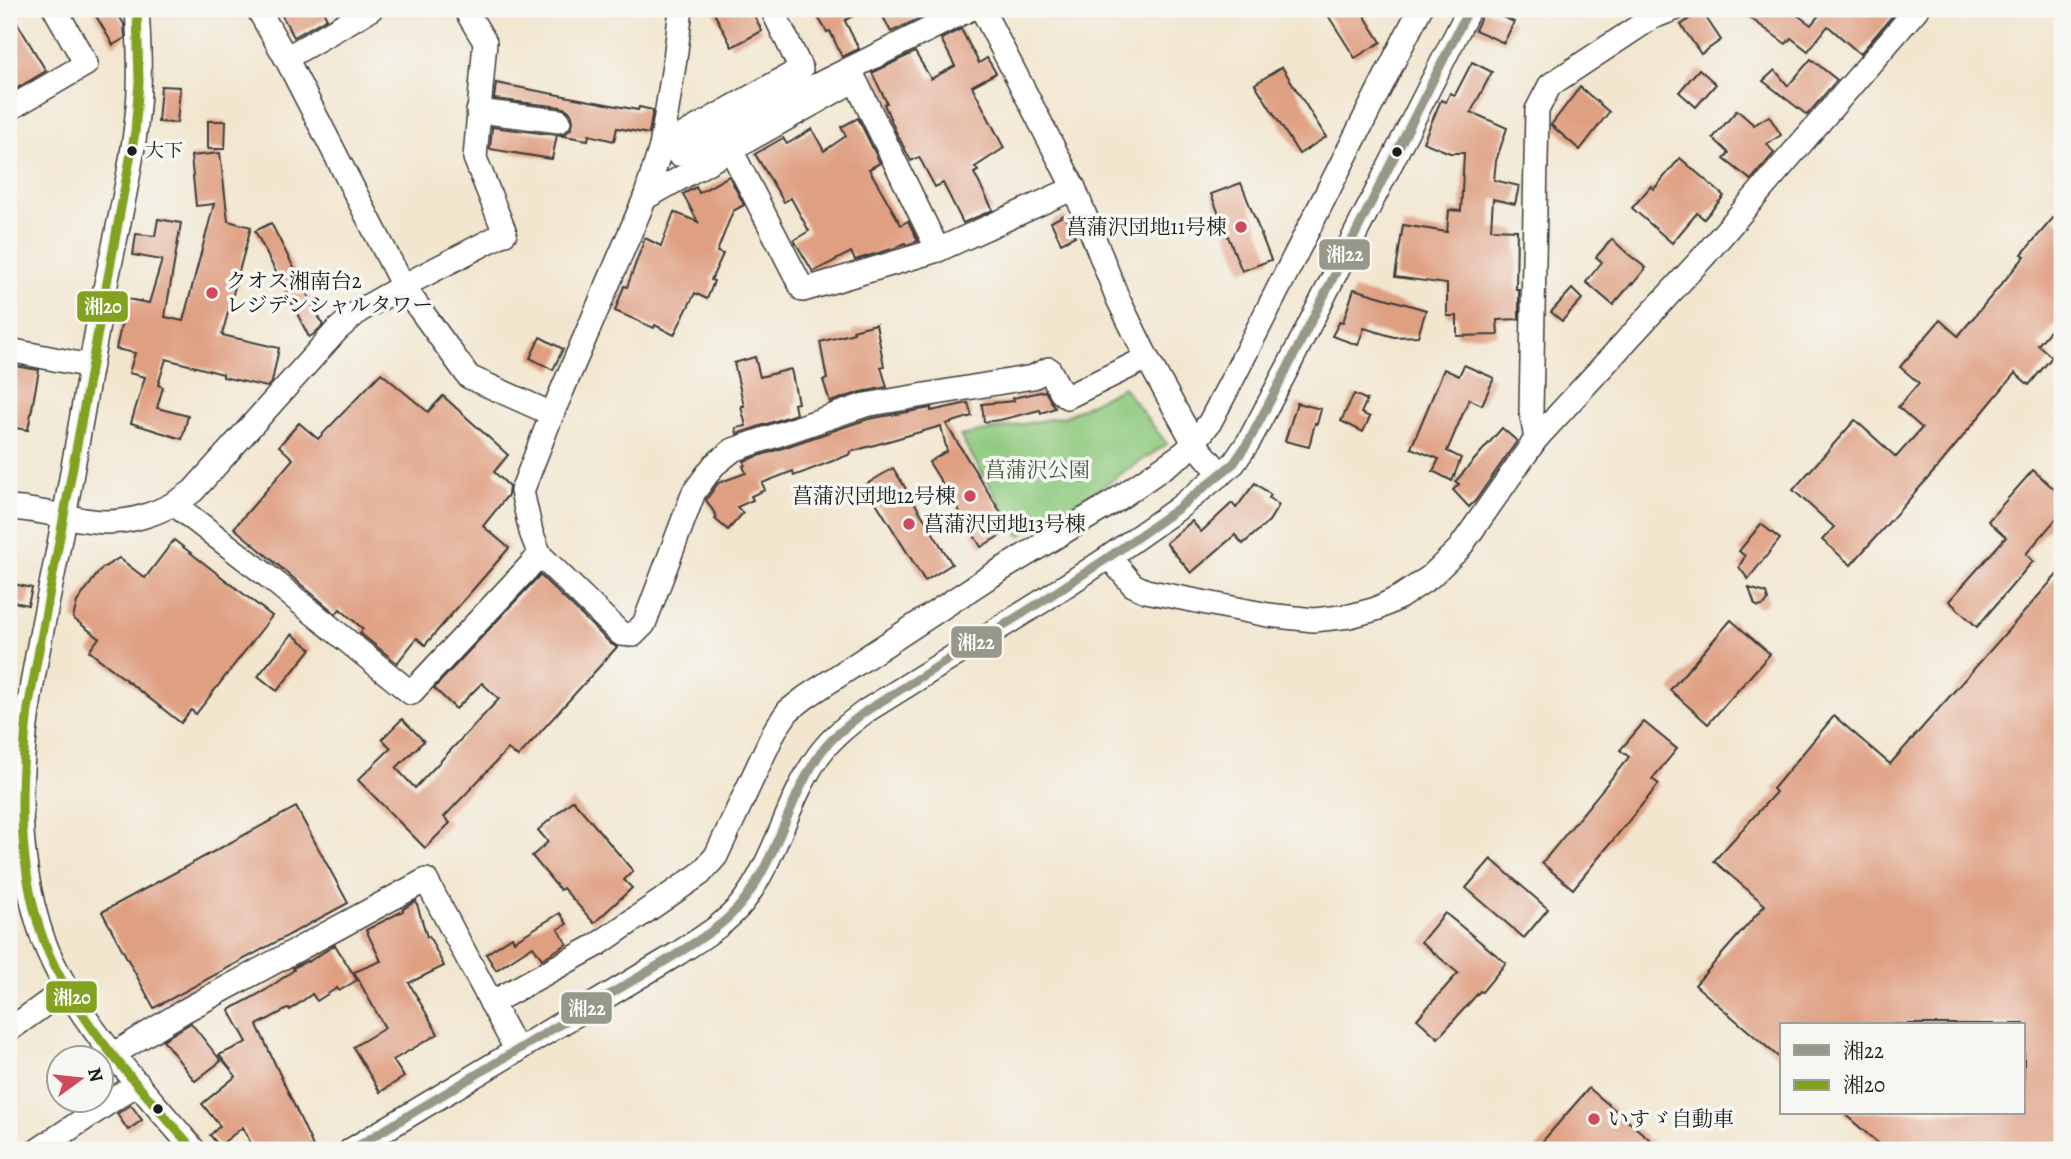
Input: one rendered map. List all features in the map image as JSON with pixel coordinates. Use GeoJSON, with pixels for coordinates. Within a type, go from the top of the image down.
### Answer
{"type":"FeatureCollection","features":[{"type":"Feature","properties":{"kind":"street"},"geometry":{"type":"LineString","coordinates":[[9,109],[86,64],[55,9]]}},
{"type":"Feature","properties":{"kind":"street"},"geometry":{"type":"LineString","coordinates":[[106,1044],[66,989],[47,948],[15,845],[24,717],[65,516],[90,366],[134,142],[139,103],[137,9]]}},
{"type":"Feature","properties":{"kind":"street"},"geometry":{"type":"LineString","coordinates":[[258,9],[403,285],[469,377],[552,414]]}},
{"type":"Feature","properties":{"kind":"street"},"geometry":{"type":"LineString","coordinates":[[286,58],[371,9]]}},
{"type":"Feature","properties":{"kind":"street"},"geometry":{"type":"LineString","coordinates":[[9,508],[36,509],[86,521],[112,521],[150,515],[174,505],[193,491],[337,330],[367,305],[505,233],[475,158],[485,42],[464,9]]}},
{"type":"Feature","properties":{"kind":"street"},"geometry":{"type":"LineString","coordinates":[[681,9],[658,156],[645,198],[552,414],[522,491],[531,532],[540,555],[621,634],[633,635],[644,625],[694,492],[714,465],[733,450],[865,405],[1033,377],[1049,369],[1061,392],[1068,397],[1147,358]]}},
{"type":"Feature","properties":{"kind":"street"},"geometry":{"type":"LineString","coordinates":[[658,156],[801,69],[772,9]]}},
{"type":"Feature","properties":{"kind":"street"},"geometry":{"type":"LineString","coordinates":[[658,156],[970,9]]}},
{"type":"Feature","properties":{"kind":"street"},"geometry":{"type":"LineString","coordinates":[[982,9],[1074,188],[1118,299],[1147,358],[1194,443],[1221,474]]}},
{"type":"Feature","properties":{"kind":"street"},"geometry":{"type":"LineString","coordinates":[[491,1003],[597,945],[700,874],[716,856],[775,730],[788,711],[806,696],[989,577],[1115,500],[1184,453],[1194,443],[1210,422],[1228,389],[1420,9]]}},
{"type":"Feature","properties":{"kind":"street"},"geometry":{"type":"LineString","coordinates":[[351,1150],[677,954],[720,925],[743,902],[755,883],[801,785],[820,755],[841,731],[866,711],[1033,608],[1109,557],[1176,510],[1234,463],[1249,441],[1469,9]]}},
{"type":"Feature","properties":{"kind":"street"},"geometry":{"type":"LineString","coordinates":[[1109,557],[1132,585],[1163,596],[1268,615],[1314,620],[1376,609],[1430,577],[1459,549],[1536,439],[1705,255],[1917,9]]}},
{"type":"Feature","properties":{"kind":"street"},"geometry":{"type":"LineString","coordinates":[[1536,439],[1531,411],[1538,110],[1550,85],[1654,11]]}},
{"type":"Feature","properties":{"kind":"street"},"geometry":{"type":"LineString","coordinates":[[645,198],[855,80],[938,250]]}},
{"type":"Feature","properties":{"kind":"street"},"geometry":{"type":"LineString","coordinates":[[478,111],[559,121]]}},
{"type":"Feature","properties":{"kind":"street"},"geometry":{"type":"LineString","coordinates":[[732,150],[803,290],[938,250],[1074,188]]}},
{"type":"Feature","properties":{"kind":"street"},"geometry":{"type":"LineString","coordinates":[[9,350],[90,366]]}},
{"type":"Feature","properties":{"kind":"street"},"geometry":{"type":"LineString","coordinates":[[174,505],[270,578],[411,693],[540,555]]}},
{"type":"Feature","properties":{"kind":"street"},"geometry":{"type":"LineString","coordinates":[[116,1053],[184,1011],[426,880],[517,1051]]}},
{"type":"Feature","properties":{"kind":"street"},"geometry":{"type":"LineString","coordinates":[[9,1030],[66,989]]}},
{"type":"Feature","properties":{"kind":"street"},"geometry":{"type":"LineString","coordinates":[[116,1056],[194,1150]]}},
{"type":"Feature","properties":{"kind":"street"},"geometry":{"type":"LineString","coordinates":[[38,1150],[138,1083]]}},
{"type":"Feature","properties":{"kind":"green space","name":"菖蒲沢公園"},"geometry":{"type":"Polygon","coordinates":[[[1123,387],[1167,444],[1020,536],[960,436],[1066,416],[1123,387]]]}},
{"type":"Feature","properties":{"kind":"building"},"geometry":{"type":"Polygon","coordinates":[[[9,9],[46,71],[9,93],[9,9]]]}},
{"type":"Feature","properties":{"kind":"building"},"geometry":{"type":"Polygon","coordinates":[[[92,9],[115,9],[124,24],[125,38],[113,45],[92,9]]]}},
{"type":"Feature","properties":{"kind":"building"},"geometry":{"type":"Polygon","coordinates":[[[290,9],[322,9],[327,18],[294,37],[281,14],[290,9]]]}},
{"type":"Feature","properties":{"kind":"building"},"geometry":{"type":"Polygon","coordinates":[[[712,9],[751,9],[762,31],[732,47],[712,9]]]}},
{"type":"Feature","properties":{"kind":"building"},"geometry":{"type":"Polygon","coordinates":[[[813,9],[866,9],[845,21],[859,49],[842,57],[830,31],[827,32],[813,9]]]}},
{"type":"Feature","properties":{"kind":"building"},"geometry":{"type":"Polygon","coordinates":[[[879,9],[939,9],[891,32],[879,9]]]}},
{"type":"Feature","properties":{"kind":"building"},"geometry":{"type":"Polygon","coordinates":[[[1324,9],[1360,9],[1381,42],[1355,58],[1324,9]]]}},
{"type":"Feature","properties":{"kind":"building"},"geometry":{"type":"Polygon","coordinates":[[[1485,9],[1514,22],[1504,43],[1475,30],[1485,9]]]}},
{"type":"Feature","properties":{"kind":"building"},"geometry":{"type":"Polygon","coordinates":[[[1738,9],[1789,9],[1811,25],[1824,9],[1889,9],[1894,14],[1860,54],[1828,26],[1808,51],[1791,38],[1786,44],[1738,9]]]}},
{"type":"Feature","properties":{"kind":"building"},"geometry":{"type":"Polygon","coordinates":[[[1701,10],[1721,40],[1701,54],[1681,25],[1701,10]]]}},
{"type":"Feature","properties":{"kind":"building"},"geometry":{"type":"Polygon","coordinates":[[[961,29],[979,63],[987,58],[996,73],[972,86],[1004,148],[975,167],[978,171],[974,173],[993,210],[963,223],[943,183],[935,187],[919,157],[911,161],[872,73],[915,52],[931,79],[955,66],[941,39],[961,29]]]}},
{"type":"Feature","properties":{"kind":"building"},"geometry":{"type":"Polygon","coordinates":[[[1811,59],[1837,80],[1807,115],[1763,81],[1775,70],[1788,86],[1811,59]]]}},
{"type":"Feature","properties":{"kind":"building"},"geometry":{"type":"Polygon","coordinates":[[[1472,62],[1492,72],[1471,112],[1507,128],[1496,161],[1494,180],[1519,186],[1515,204],[1493,199],[1491,229],[1517,230],[1516,290],[1519,290],[1519,319],[1497,320],[1498,335],[1457,336],[1457,316],[1447,316],[1447,284],[1395,277],[1403,225],[1447,232],[1449,210],[1461,211],[1464,153],[1450,153],[1423,142],[1441,100],[1446,102],[1450,93],[1455,95],[1472,62]]]}},
{"type":"Feature","properties":{"kind":"building"},"geometry":{"type":"Polygon","coordinates":[[[1282,67],[1326,137],[1299,154],[1255,84],[1282,67]]]}},
{"type":"Feature","properties":{"kind":"building"},"geometry":{"type":"Polygon","coordinates":[[[1699,69],[1716,84],[1696,107],[1679,92],[1699,69]]]}},
{"type":"Feature","properties":{"kind":"building"},"geometry":{"type":"Polygon","coordinates":[[[496,83],[638,110],[639,107],[653,110],[649,134],[617,128],[614,141],[589,135],[588,140],[558,135],[571,129],[572,115],[568,110],[494,99],[496,83]]]}},
{"type":"Feature","properties":{"kind":"building"},"geometry":{"type":"Polygon","coordinates":[[[161,86],[180,87],[177,123],[158,122],[161,86]]]}},
{"type":"Feature","properties":{"kind":"building"},"geometry":{"type":"Polygon","coordinates":[[[1580,87],[1609,112],[1580,150],[1551,125],[1580,87]]]}},
{"type":"Feature","properties":{"kind":"building"},"geometry":{"type":"Polygon","coordinates":[[[1737,110],[1754,125],[1769,116],[1781,135],[1767,144],[1774,153],[1751,180],[1724,159],[1729,153],[1713,138],[1737,110]]]}},
{"type":"Feature","properties":{"kind":"building"},"geometry":{"type":"Polygon","coordinates":[[[858,118],[880,163],[869,169],[901,225],[908,221],[918,241],[855,260],[851,252],[813,272],[794,240],[809,231],[791,198],[784,202],[755,154],[783,138],[787,144],[812,129],[824,151],[846,136],[841,127],[858,118]]]}},
{"type":"Feature","properties":{"kind":"building"},"geometry":{"type":"Polygon","coordinates":[[[208,121],[226,121],[225,149],[208,149],[208,121]]]}},
{"type":"Feature","properties":{"kind":"building"},"geometry":{"type":"Polygon","coordinates":[[[492,127],[557,135],[552,159],[490,149],[492,127]]]}},
{"type":"Feature","properties":{"kind":"building"},"geometry":{"type":"Polygon","coordinates":[[[220,153],[228,221],[251,227],[222,335],[279,348],[272,382],[267,387],[223,377],[223,374],[166,359],[158,385],[163,387],[157,408],[188,416],[182,439],[131,423],[145,377],[129,373],[135,353],[116,349],[127,299],[149,303],[162,260],[133,255],[136,234],[155,236],[158,219],[181,223],[165,317],[183,321],[214,204],[196,206],[191,156],[220,153]]]}},
{"type":"Feature","properties":{"kind":"building"},"geometry":{"type":"Polygon","coordinates":[[[1680,158],[1724,196],[1704,219],[1697,213],[1672,243],[1632,208],[1651,186],[1654,189],[1680,158]]]}},
{"type":"Feature","properties":{"kind":"building"},"geometry":{"type":"Polygon","coordinates":[[[729,176],[744,205],[733,211],[717,252],[723,254],[711,280],[714,281],[707,299],[695,293],[674,335],[655,325],[654,328],[615,311],[645,238],[661,246],[674,212],[698,222],[683,194],[696,187],[699,193],[729,176]]]}},
{"type":"Feature","properties":{"kind":"building","name":"菖蒲沢団地11号棟"},"geometry":{"type":"Polygon","coordinates":[[[1241,183],[1271,260],[1242,271],[1211,194],[1241,183]]]}},
{"type":"Feature","properties":{"kind":"building"},"geometry":{"type":"Polygon","coordinates":[[[1064,215],[1075,236],[1061,243],[1051,222],[1064,215]]]}},
{"type":"Feature","properties":{"kind":"building"},"geometry":{"type":"Polygon","coordinates":[[[2054,217],[2062,224],[2062,316],[2038,345],[2052,357],[2029,385],[2015,373],[1937,468],[1851,565],[1822,540],[1834,527],[1793,490],[1855,420],[1896,457],[1922,428],[1898,407],[1919,383],[1900,367],[1940,320],[1958,336],[2054,217]]]}},
{"type":"Feature","properties":{"kind":"building"},"geometry":{"type":"Polygon","coordinates":[[[271,223],[323,325],[309,337],[255,231],[271,223]]]}},
{"type":"Feature","properties":{"kind":"building"},"geometry":{"type":"Polygon","coordinates":[[[1612,239],[1646,268],[1613,305],[1586,282],[1602,262],[1596,257],[1612,239]]]}},
{"type":"Feature","properties":{"kind":"building"},"geometry":{"type":"Polygon","coordinates":[[[1354,289],[1426,310],[1418,336],[1394,337],[1364,328],[1358,345],[1332,336],[1340,321],[1343,322],[1354,289]]]}},
{"type":"Feature","properties":{"kind":"building"},"geometry":{"type":"Polygon","coordinates":[[[1572,289],[1582,299],[1562,321],[1551,312],[1572,289]]]}},
{"type":"Feature","properties":{"kind":"building"},"geometry":{"type":"Polygon","coordinates":[[[876,324],[884,366],[881,367],[887,387],[830,402],[823,380],[827,379],[820,342],[876,324]]]}},
{"type":"Feature","properties":{"kind":"building"},"geometry":{"type":"Polygon","coordinates":[[[540,337],[563,349],[553,370],[530,358],[540,337]]]}},
{"type":"Feature","properties":{"kind":"building"},"geometry":{"type":"Polygon","coordinates":[[[755,357],[760,377],[791,369],[798,403],[794,404],[796,414],[737,434],[736,428],[746,426],[734,363],[755,357]]]}},
{"type":"Feature","properties":{"kind":"building"},"geometry":{"type":"Polygon","coordinates":[[[9,365],[39,370],[28,430],[9,427],[9,365]]]}},
{"type":"Feature","properties":{"kind":"building"},"geometry":{"type":"Polygon","coordinates":[[[1464,365],[1494,378],[1482,405],[1469,399],[1447,451],[1461,458],[1452,481],[1433,471],[1439,459],[1411,448],[1444,369],[1459,376],[1464,365]]]}},
{"type":"Feature","properties":{"kind":"building"},"geometry":{"type":"Polygon","coordinates":[[[381,373],[428,412],[443,396],[508,455],[494,472],[509,486],[508,495],[483,526],[509,548],[425,645],[417,638],[397,663],[360,633],[363,629],[340,609],[336,614],[234,528],[293,459],[279,446],[299,423],[318,439],[381,373]]]}},
{"type":"Feature","properties":{"kind":"building"},"geometry":{"type":"Polygon","coordinates":[[[1045,391],[1055,408],[1041,413],[1040,410],[984,422],[982,404],[1014,401],[1013,398],[1045,391]]]}},
{"type":"Feature","properties":{"kind":"building"},"geometry":{"type":"Polygon","coordinates":[[[1354,394],[1367,400],[1361,413],[1370,417],[1363,432],[1341,421],[1354,394]]]}},
{"type":"Feature","properties":{"kind":"building"},"geometry":{"type":"Polygon","coordinates":[[[968,403],[972,416],[946,424],[1011,529],[981,547],[929,462],[947,451],[941,426],[850,452],[851,454],[794,476],[793,471],[762,483],[765,490],[751,496],[753,500],[737,507],[743,513],[728,530],[715,519],[717,517],[706,500],[718,483],[746,473],[744,461],[868,419],[968,403]]]}},
{"type":"Feature","properties":{"kind":"building"},"geometry":{"type":"Polygon","coordinates":[[[1297,403],[1321,409],[1309,447],[1285,441],[1297,403]]]}},
{"type":"Feature","properties":{"kind":"building"},"geometry":{"type":"Polygon","coordinates":[[[1502,428],[1517,441],[1469,507],[1453,490],[1459,484],[1455,482],[1502,428]]]}},
{"type":"Feature","properties":{"kind":"building","name":"菖蒲沢団地13号棟"},"geometry":{"type":"Polygon","coordinates":[[[893,468],[952,564],[925,581],[865,485],[893,468]]]}},
{"type":"Feature","properties":{"kind":"building"},"geometry":{"type":"Polygon","coordinates":[[[2033,470],[2062,496],[2062,512],[2026,554],[2033,561],[1977,627],[1949,601],[2006,537],[1988,521],[2033,470]]]}},
{"type":"Feature","properties":{"kind":"building"},"geometry":{"type":"Polygon","coordinates":[[[1255,483],[1279,505],[1269,521],[1243,544],[1235,535],[1191,573],[1166,543],[1192,521],[1201,532],[1232,503],[1236,508],[1255,483]]]}},
{"type":"Feature","properties":{"kind":"building"},"geometry":{"type":"Polygon","coordinates":[[[1761,524],[1780,539],[1748,579],[1739,567],[1745,556],[1739,551],[1761,524]]]}},
{"type":"Feature","properties":{"kind":"building"},"geometry":{"type":"Polygon","coordinates":[[[174,540],[272,616],[196,714],[191,710],[181,723],[89,651],[99,638],[73,618],[77,602],[101,569],[119,558],[145,578],[174,540]]]}},
{"type":"Feature","properties":{"kind":"building"},"geometry":{"type":"Polygon","coordinates":[[[2062,569],[2062,1150],[1886,1150],[1844,1114],[2025,1114],[2025,1023],[1780,1023],[1780,1058],[1695,985],[1765,905],[1714,861],[1776,792],[1773,789],[1834,716],[1890,764],[2062,569]]]}},
{"type":"Feature","properties":{"kind":"building"},"geometry":{"type":"Polygon","coordinates":[[[540,575],[617,647],[518,757],[508,749],[444,817],[450,823],[425,848],[358,780],[391,748],[382,739],[402,719],[424,741],[396,768],[415,788],[499,699],[482,683],[456,709],[434,688],[540,575]]]}},
{"type":"Feature","properties":{"kind":"building"},"geometry":{"type":"Polygon","coordinates":[[[9,583],[32,588],[28,605],[9,601],[9,583]]]}},
{"type":"Feature","properties":{"kind":"building"},"geometry":{"type":"Polygon","coordinates":[[[1749,588],[1766,593],[1768,600],[1765,605],[1755,605],[1749,588]]]}},
{"type":"Feature","properties":{"kind":"building"},"geometry":{"type":"Polygon","coordinates":[[[1731,620],[1770,654],[1708,724],[1670,690],[1731,620]]]}},
{"type":"Feature","properties":{"kind":"building"},"geometry":{"type":"Polygon","coordinates":[[[292,634],[311,649],[277,691],[258,676],[292,634]]]}},
{"type":"Feature","properties":{"kind":"building"},"geometry":{"type":"Polygon","coordinates":[[[1644,722],[1677,749],[1652,779],[1659,784],[1573,889],[1542,863],[1629,757],[1620,750],[1644,722]]]}},
{"type":"Feature","properties":{"kind":"building"},"geometry":{"type":"Polygon","coordinates":[[[573,800],[633,871],[624,880],[632,888],[594,923],[563,888],[560,890],[532,856],[548,842],[538,830],[573,800]]]}},
{"type":"Feature","properties":{"kind":"building"},"geometry":{"type":"Polygon","coordinates":[[[296,807],[348,903],[154,1008],[102,912],[296,807]]]}},
{"type":"Feature","properties":{"kind":"building"},"geometry":{"type":"Polygon","coordinates":[[[1491,859],[1548,909],[1524,938],[1466,888],[1491,859]]]}},
{"type":"Feature","properties":{"kind":"building"},"geometry":{"type":"Polygon","coordinates":[[[416,901],[427,937],[429,936],[444,966],[409,983],[438,1034],[393,1060],[404,1077],[380,1092],[353,1047],[385,1028],[354,972],[381,961],[366,930],[403,911],[416,901]]]}},
{"type":"Feature","properties":{"kind":"building"},"geometry":{"type":"Polygon","coordinates":[[[560,913],[567,924],[558,929],[567,944],[542,959],[533,946],[496,970],[486,954],[512,937],[514,941],[560,913]]]}},
{"type":"Feature","properties":{"kind":"building"},"geometry":{"type":"Polygon","coordinates":[[[1445,913],[1506,963],[1438,1038],[1417,1019],[1458,973],[1421,942],[1445,913]]]}},
{"type":"Feature","properties":{"kind":"building"},"geometry":{"type":"Polygon","coordinates":[[[335,945],[357,980],[339,991],[337,988],[317,1001],[312,994],[290,1010],[289,1008],[257,1025],[313,1146],[304,1150],[254,1150],[243,1127],[219,1146],[210,1135],[220,1126],[202,1104],[236,1076],[219,1055],[247,1042],[229,1010],[266,990],[294,970],[293,968],[335,945]]]}},
{"type":"Feature","properties":{"kind":"building"},"geometry":{"type":"Polygon","coordinates":[[[191,1023],[221,1061],[195,1081],[163,1040],[191,1023]]]}},
{"type":"Feature","properties":{"kind":"building","name":"いすゞ自動車"},"geometry":{"type":"Polygon","coordinates":[[[1589,1088],[1662,1150],[1535,1150],[1589,1088]]]}},
{"type":"Feature","properties":{"kind":"building"},"geometry":{"type":"Polygon","coordinates":[[[131,1105],[142,1120],[128,1130],[117,1114],[131,1105]]]}},
{"type":"Feature","properties":{"kind":"transit line","name":"湘20"},"geometry":{"type":"LineString","coordinates":[[137,9],[139,82],[135,132],[28,709],[23,775],[23,841],[33,906],[56,969],[85,1018],[119,1064],[194,1150]]}},
{"type":"Feature","properties":{"kind":"transit line","name":"湘22"},"geometry":{"type":"LineString","coordinates":[[351,1150],[677,954],[719,925],[734,912],[753,887],[808,773],[819,755],[841,731],[866,711],[1109,557],[1176,510],[1234,463],[1249,441],[1287,369],[1469,9]]}},
{"type":"Feature","properties":{"kind":"place","name":"大下"},"geometry":{"type":"Point","coordinates":[132,151]}},
{"type":"Feature","properties":{"kind":"place","name":"菖蒲沢団地11号棟"},"geometry":{"type":"Point","coordinates":[1241,227]}},
{"type":"Feature","properties":{"kind":"place","name":"クオス湘南台2 レジデンシャルタワー"},"geometry":{"type":"Point","coordinates":[212,293]}},
{"type":"Feature","properties":{"kind":"place","name":"菖蒲沢団地12号棟"},"geometry":{"type":"Point","coordinates":[970,496]}},
{"type":"Feature","properties":{"kind":"place","name":"菖蒲沢団地13号棟"},"geometry":{"type":"Point","coordinates":[909,524]}},
{"type":"Feature","properties":{"kind":"place","name":"いすゞ自動車"},"geometry":{"type":"Point","coordinates":[1594,1119]}}]}
